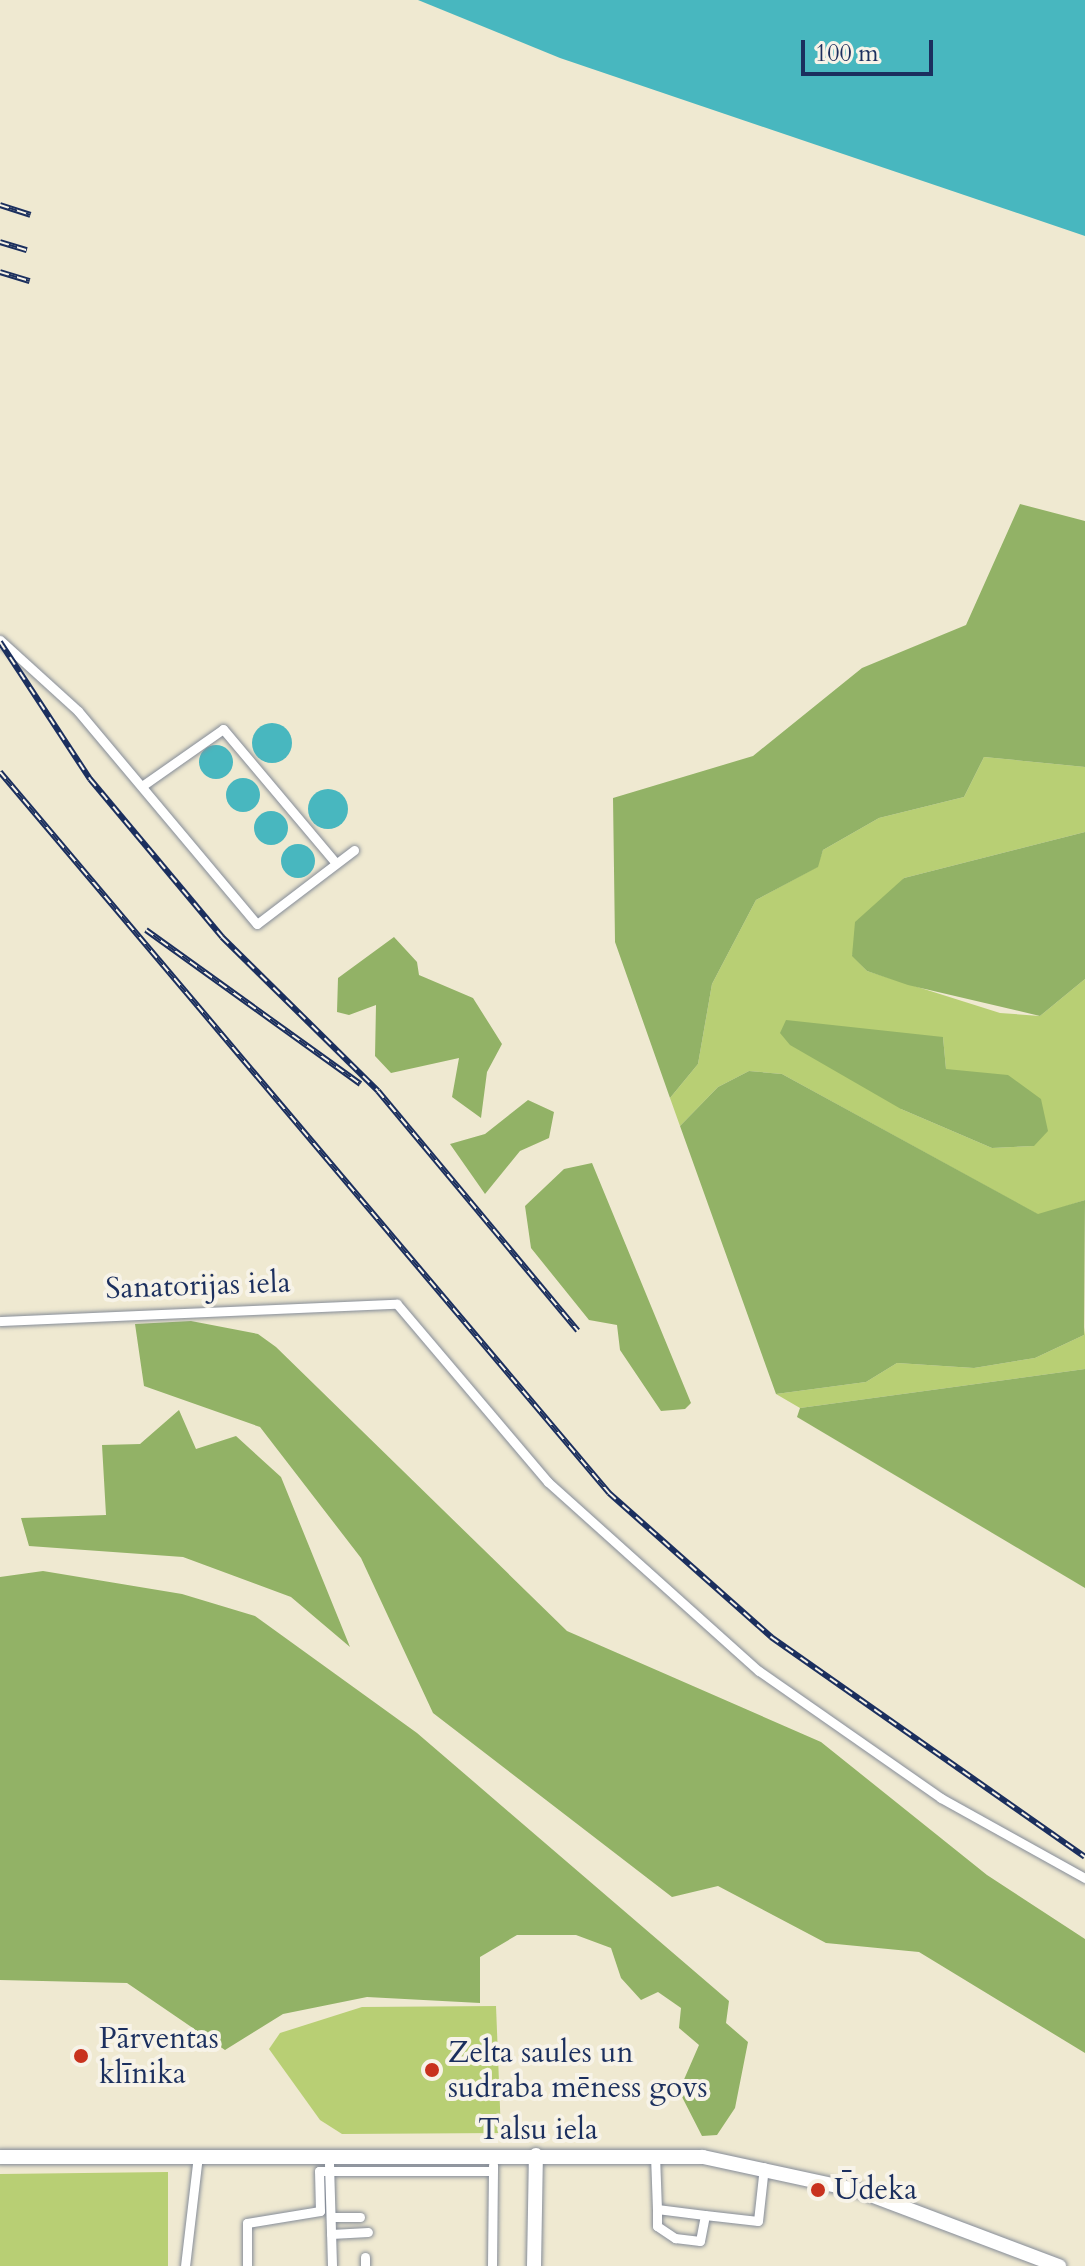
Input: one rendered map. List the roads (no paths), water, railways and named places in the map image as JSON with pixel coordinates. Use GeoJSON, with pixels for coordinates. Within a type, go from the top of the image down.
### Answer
{"type":"FeatureCollection","features":[{"type":"Feature","properties":{"kind":"main road","name":"Talsu iela"},"geometry":{"type":"LineString","coordinates":[[0,2157],[198,2156],[329,2163],[493,2163],[536,2155],[655,2155],[764,2167],[860,2191],[1059,2266]]}},
{"type":"Feature","properties":{"kind":"main road"},"geometry":{"type":"LineString","coordinates":[[534,2266],[536,2155]]}},
{"type":"Feature","properties":{"kind":"street"},"geometry":{"type":"LineString","coordinates":[[0,640],[78,711],[257,924],[354,850]]}},
{"type":"Feature","properties":{"kind":"street"},"geometry":{"type":"LineString","coordinates":[[142,786],[223,729],[336,863]]}},
{"type":"Feature","properties":{"kind":"street","name":"Sanatorijas iela"},"geometry":{"type":"LineString","coordinates":[[0,1321],[397,1304],[548,1482],[759,1671],[941,1798],[1085,1878]]}},
{"type":"Feature","properties":{"kind":"street"},"geometry":{"type":"LineString","coordinates":[[655,2155],[657,2226],[688,2240],[700,2241],[705,2215]]}},
{"type":"Feature","properties":{"kind":"street"},"geometry":{"type":"LineString","coordinates":[[185,2266],[198,2156]]}},
{"type":"Feature","properties":{"kind":"street"},"geometry":{"type":"LineString","coordinates":[[329,2163],[327,2213],[332,2266]]}},
{"type":"Feature","properties":{"kind":"street"},"geometry":{"type":"LineString","coordinates":[[492,2266],[493,2163]]}},
{"type":"Feature","properties":{"kind":"street"},"geometry":{"type":"LineString","coordinates":[[657,2209],[758,2221],[764,2167]]}},
{"type":"Feature","properties":{"kind":"street"},"geometry":{"type":"LineString","coordinates":[[247,2266],[247,2223],[327,2213],[360,2217]]}},
{"type":"Feature","properties":{"kind":"street"},"geometry":{"type":"LineString","coordinates":[[331,2234],[368,2232]]}},
{"type":"Feature","properties":{"kind":"water"},"geometry":{"type":"Polygon","coordinates":[[[418,0],[1085,0],[1085,236],[560,58],[418,0]]]}},
{"type":"Feature","properties":{"kind":"water"},"geometry":{"type":"Polygon","coordinates":[[[272,723],[286,729],[292,743],[286,757],[272,763],[258,757],[252,743],[258,729],[272,723]]]}},
{"type":"Feature","properties":{"kind":"water"},"geometry":{"type":"Polygon","coordinates":[[[216,745],[228,750],[233,762],[228,774],[216,779],[204,774],[199,762],[204,750],[216,745]]]}},
{"type":"Feature","properties":{"kind":"water"},"geometry":{"type":"Polygon","coordinates":[[[243,778],[255,783],[260,795],[255,807],[243,812],[231,807],[226,795],[231,783],[243,778]]]}},
{"type":"Feature","properties":{"kind":"water"},"geometry":{"type":"Polygon","coordinates":[[[328,789],[342,795],[348,809],[342,823],[328,829],[314,823],[308,809],[314,795],[328,789]]]}},
{"type":"Feature","properties":{"kind":"water"},"geometry":{"type":"Polygon","coordinates":[[[271,811],[283,816],[288,828],[283,840],[271,845],[259,840],[254,828],[259,816],[271,811]]]}},
{"type":"Feature","properties":{"kind":"water"},"geometry":{"type":"Polygon","coordinates":[[[298,844],[310,849],[315,861],[310,873],[298,878],[286,873],[281,861],[286,849],[298,844]]]}},
{"type":"Feature","properties":{"kind":"railway"},"geometry":{"type":"LineString","coordinates":[[0,205],[30,215]]}},
{"type":"Feature","properties":{"kind":"railway"},"geometry":{"type":"LineString","coordinates":[[0,242],[27,250]]}},
{"type":"Feature","properties":{"kind":"railway"},"geometry":{"type":"LineString","coordinates":[[0,272],[30,281]]}},
{"type":"Feature","properties":{"kind":"railway"},"geometry":{"type":"LineString","coordinates":[[0,642],[90,779],[222,937],[378,1091],[578,1331]]}},
{"type":"Feature","properties":{"kind":"railway"},"geometry":{"type":"LineString","coordinates":[[0,772],[609,1493],[771,1637],[1085,1857]]}},
{"type":"Feature","properties":{"kind":"railway"},"geometry":{"type":"LineString","coordinates":[[146,930],[360,1084]]}},
{"type":"Feature","properties":{"kind":"place","name":"Pārventas klīnika"},"geometry":{"type":"Point","coordinates":[81,2056]}},
{"type":"Feature","properties":{"kind":"place","name":"Zelta saules un sudraba mēness govs"},"geometry":{"type":"Point","coordinates":[432,2070]}},
{"type":"Feature","properties":{"kind":"place","name":"Ūdeka"},"geometry":{"type":"Point","coordinates":[818,2190]}}]}
